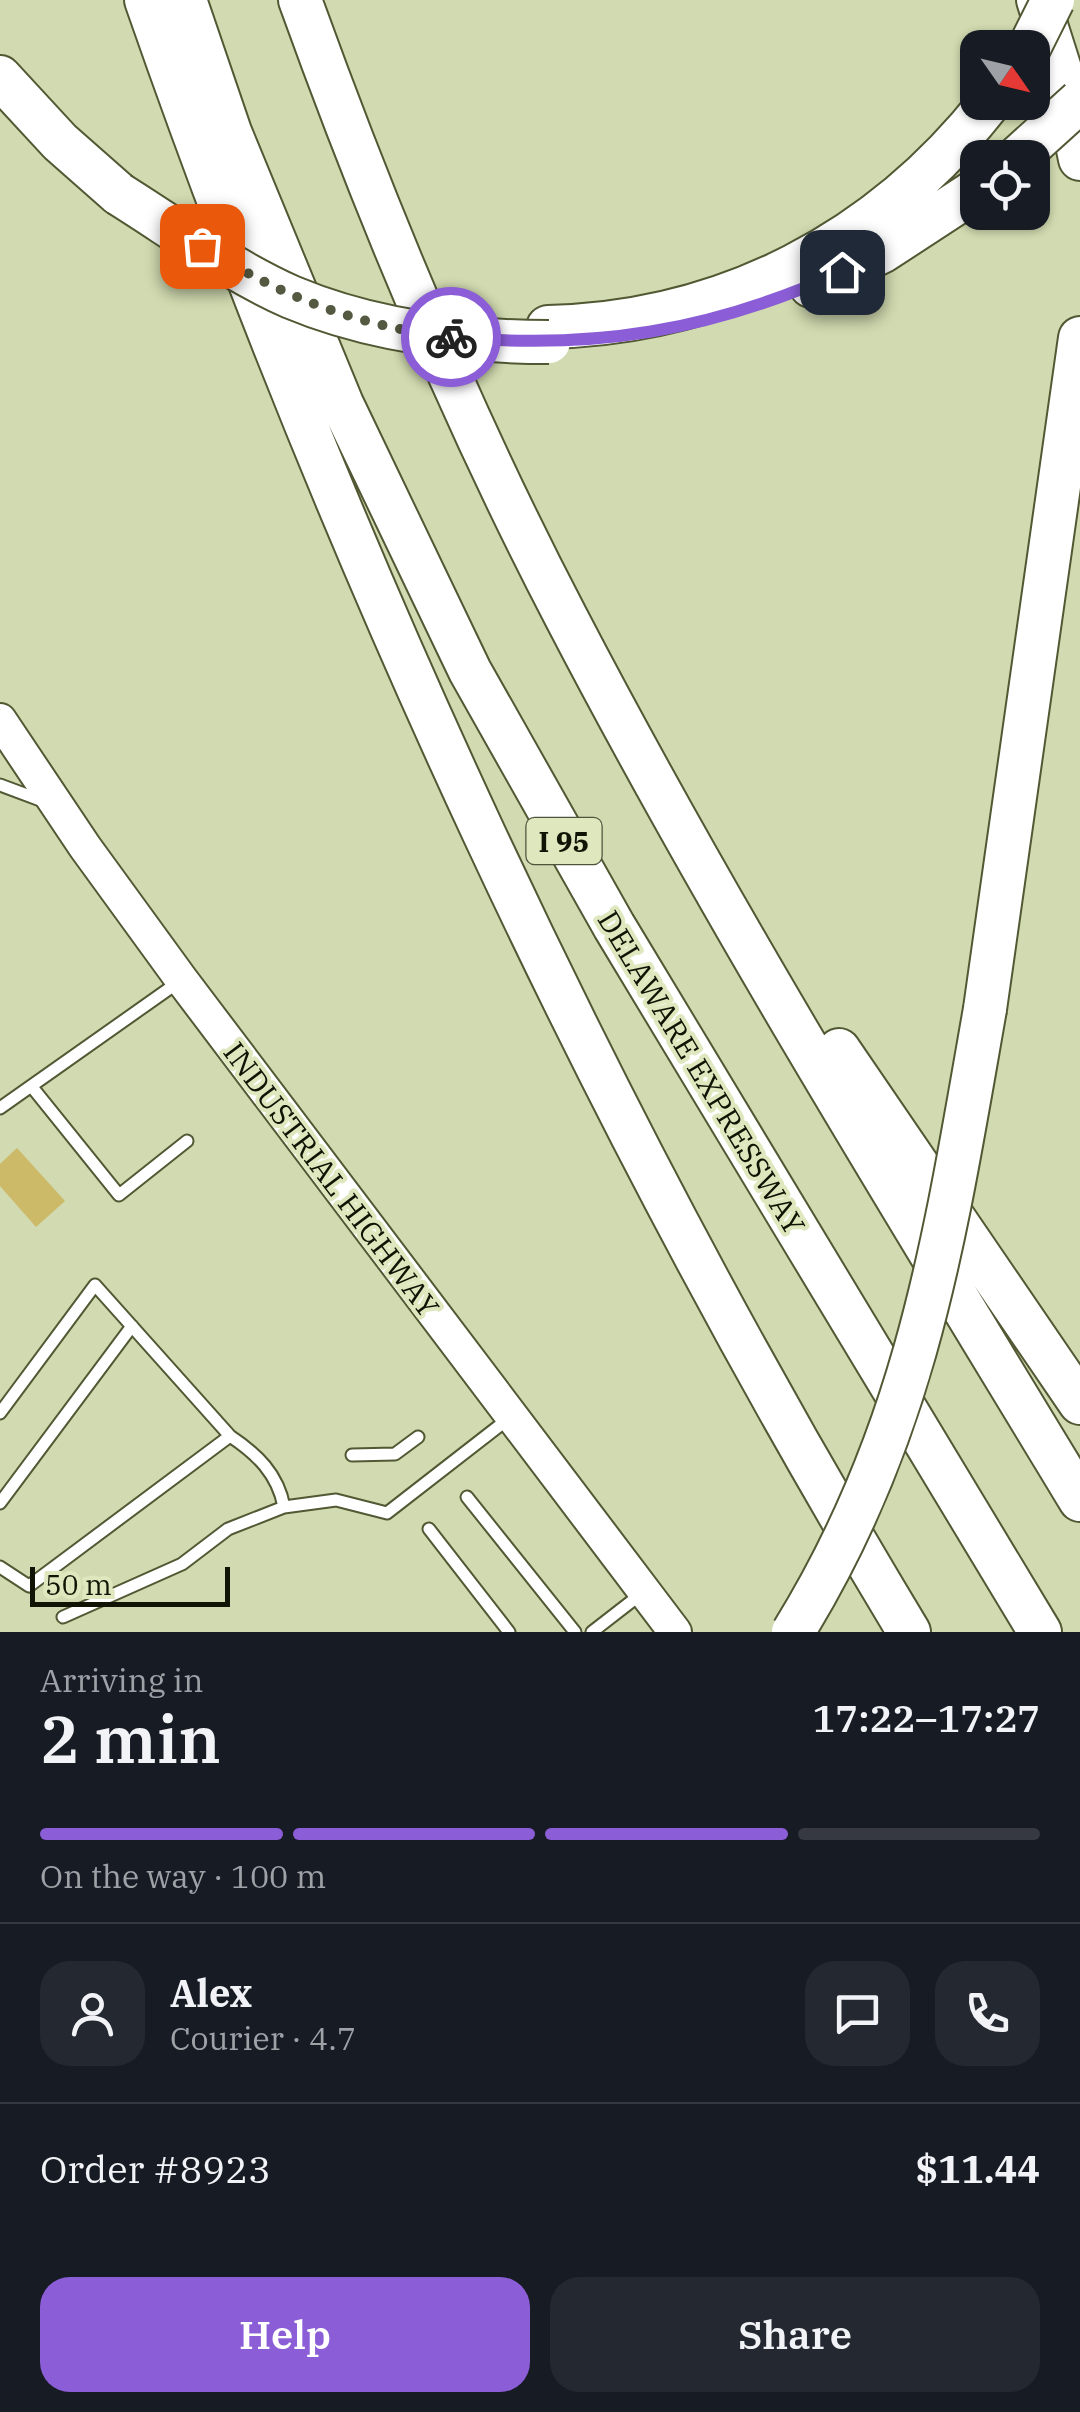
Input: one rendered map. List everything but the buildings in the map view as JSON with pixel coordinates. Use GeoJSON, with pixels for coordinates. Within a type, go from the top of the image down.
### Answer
{"type":"FeatureCollection","features":[{"type":"Feature","properties":{"kind":"highway"},"geometry":{"type":"LineString","coordinates":[[146,0],[196,142],[303,413],[502,867],[691,1246],[910,1632]]}},
{"type":"Feature","properties":{"kind":"highway","name":"DELAWARE EXPRESSWAY"},"geometry":{"type":"LineString","coordinates":[[184,0],[236,148],[334,386],[470,671],[604,909],[1040,1632]]}},
{"type":"Feature","properties":{"kind":"highway"},"geometry":{"type":"LineString","coordinates":[[300,0],[404,270],[478,438],[574,634],[875,1162],[1080,1500]]}},
{"type":"Feature","properties":{"kind":"highway"},"geometry":{"type":"LineString","coordinates":[[1038,0],[1065,86],[1080,159]]}},
{"type":"Feature","properties":{"kind":"highway"},"geometry":{"type":"LineString","coordinates":[[1038,30],[1053,0]]}},
{"type":"Feature","properties":{"kind":"highway"},"geometry":{"type":"LineString","coordinates":[[0,76],[60,142],[119,194],[245,273],[317,307],[432,335],[633,337],[756,308],[883,251],[960,200]]}},
{"type":"Feature","properties":{"kind":"highway"},"geometry":{"type":"LineString","coordinates":[[1037,140],[1080,101]]}},
{"type":"Feature","properties":{"kind":"highway"},"geometry":{"type":"LineString","coordinates":[[548,334],[670,314],[787,271],[892,204],[948,153],[975,120]]}},
{"type":"Feature","properties":{"kind":"highway"},"geometry":{"type":"LineString","coordinates":[[793,1632],[860,1509],[908,1388],[942,1256],[986,1010],[1080,338]]}},
{"type":"Feature","properties":{"kind":"highway"},"geometry":{"type":"LineString","coordinates":[[696,850],[906,1144],[1080,1403]]}},
{"type":"Feature","properties":{"kind":"street","name":"INDUSTRIAL HIGHWAY"},"geometry":{"type":"LineString","coordinates":[[0,720],[60,812],[182,979],[675,1632]]}},
{"type":"Feature","properties":{"kind":"lane"},"geometry":{"type":"LineString","coordinates":[[0,785],[60,812]]}},
{"type":"Feature","properties":{"kind":"lane"},"geometry":{"type":"LineString","coordinates":[[0,1108],[95,1045],[182,979]]}},
{"type":"Feature","properties":{"kind":"lane"},"geometry":{"type":"LineString","coordinates":[[32,1087],[119,1195],[186,1142]]}},
{"type":"Feature","properties":{"kind":"lane"},"geometry":{"type":"LineString","coordinates":[[0,1413],[95,1285],[230,1436],[255,1452],[280,1487],[284,1506]]}},
{"type":"Feature","properties":{"kind":"lane"},"geometry":{"type":"LineString","coordinates":[[0,1503],[132,1326]]}},
{"type":"Feature","properties":{"kind":"lane"},"geometry":{"type":"LineString","coordinates":[[63,1617],[182,1564],[228,1529],[284,1506],[336,1500],[386,1512],[511,1416]]}},
{"type":"Feature","properties":{"kind":"lane"},"geometry":{"type":"LineString","coordinates":[[0,1567],[29,1586],[230,1436]]}},
{"type":"Feature","properties":{"kind":"lane"},"geometry":{"type":"LineString","coordinates":[[352,1455],[395,1454],[418,1437]]}},
{"type":"Feature","properties":{"kind":"lane"},"geometry":{"type":"LineString","coordinates":[[468,1498],[575,1632]]}},
{"type":"Feature","properties":{"kind":"lane"},"geometry":{"type":"LineString","coordinates":[[429,1530],[509,1632]]}},
{"type":"Feature","properties":{"kind":"lane"},"geometry":{"type":"LineString","coordinates":[[592,1632],[644,1591]]}},
{"type":"Feature","properties":{"kind":"way so far"},"geometry":{"type":"LineString","coordinates":[[202,246],[260,282],[317,307],[406,330],[451,337]]}},
{"type":"Feature","properties":{"kind":"route"},"geometry":{"type":"LineString","coordinates":[[451,337],[518,342],[633,337],[756,308],[842,272]]}}]}
